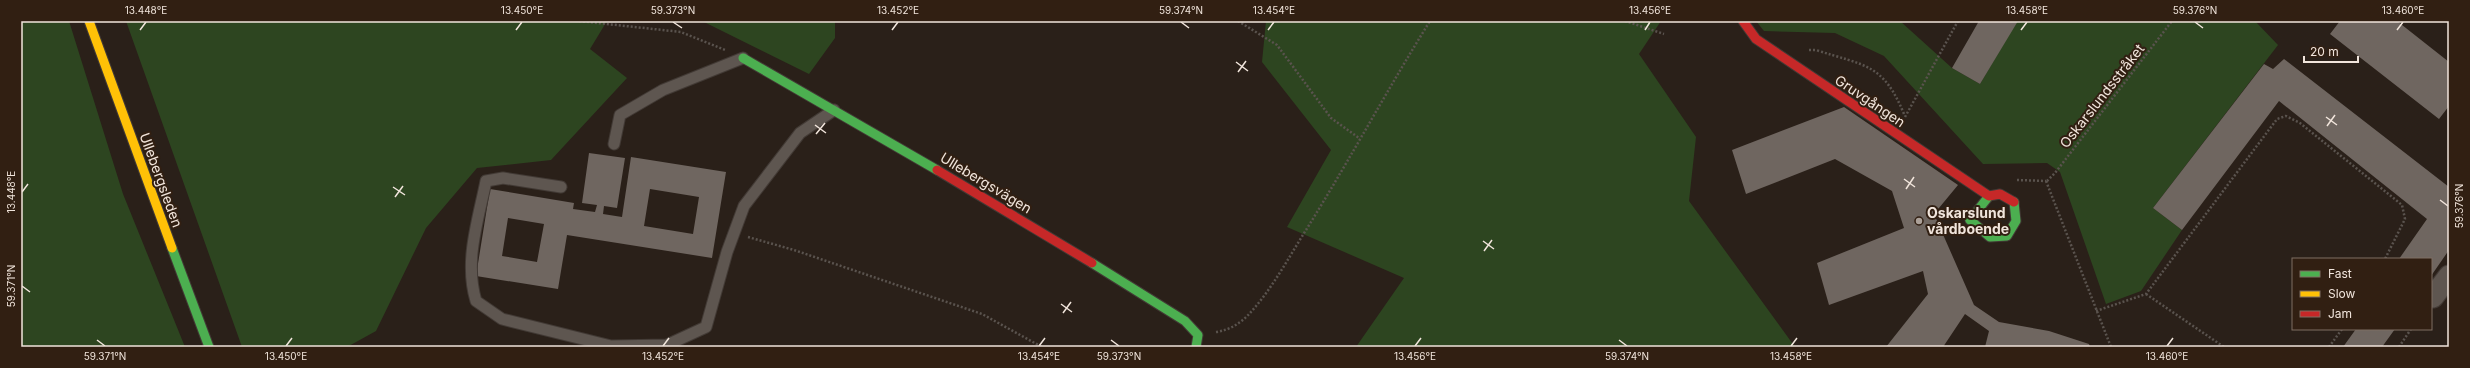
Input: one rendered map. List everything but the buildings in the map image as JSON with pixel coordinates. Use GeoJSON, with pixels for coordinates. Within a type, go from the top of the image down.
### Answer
{"type":"FeatureCollection","features":[{"type":"Feature","properties":{"kind":"street","name":"Ullebergsleden"},"geometry":{"type":"LineString","coordinates":[[89,21],[208,347]]}},
{"type":"Feature","properties":{"kind":"street","name":"Gruvgången"},"geometry":{"type":"LineString","coordinates":[[1743,21],[1756,39],[1784,59],[1989,196],[2000,194],[2015,203],[2016,222],[2007,236],[1990,237],[1970,220],[1989,196]]}},
{"type":"Feature","properties":{"kind":"street","name":"Ullebergsvägen"},"geometry":{"type":"LineString","coordinates":[[743,58],[1012,214],[1185,321],[1198,335]]}},
{"type":"Feature","properties":{"kind":"street"},"geometry":{"type":"LineString","coordinates":[[2432,297],[2449,276]]}},
{"type":"Feature","properties":{"kind":"street"},"geometry":{"type":"LineString","coordinates":[[1196,347],[1198,335]]}},
{"type":"Feature","properties":{"kind":"lane"},"geometry":{"type":"LineString","coordinates":[[614,144],[620,115],[663,90],[743,58]]}},
{"type":"Feature","properties":{"kind":"lane"},"geometry":{"type":"LineString","coordinates":[[561,187],[503,178],[486,181],[470,258],[471,284],[476,301],[502,319],[611,346],[667,345],[706,326],[734,233],[744,206],[800,133],[834,110]]}},
{"type":"Feature","properties":{"kind":"path"},"geometry":{"type":"LineString","coordinates":[[580,21],[681,32],[743,58]]}},
{"type":"Feature","properties":{"kind":"path"},"geometry":{"type":"LineString","coordinates":[[1238,21],[1277,45],[1317,103],[1331,118],[1359,138]]}},
{"type":"Feature","properties":{"kind":"path"},"geometry":{"type":"LineString","coordinates":[[1198,335],[1226,330],[1239,323],[1250,313],[1324,201],[1344,168],[1359,138],[1430,21]]}},
{"type":"Feature","properties":{"kind":"path"},"geometry":{"type":"LineString","coordinates":[[1625,21],[1664,34]]}},
{"type":"Feature","properties":{"kind":"path"},"geometry":{"type":"LineString","coordinates":[[1905,118],[1958,21]]}},
{"type":"Feature","properties":{"kind":"path","name":"Oskarslundsstråket"},"geometry":{"type":"LineString","coordinates":[[2046,181],[2055,173],[2172,21]]}},
{"type":"Feature","properties":{"kind":"path"},"geometry":{"type":"LineString","coordinates":[[1784,59],[1799,51],[1816,50],[1870,68],[1883,76],[1894,90],[1905,118],[1912,122]]}},
{"type":"Feature","properties":{"kind":"path"},"geometry":{"type":"LineString","coordinates":[[2096,310],[2146,294],[2277,119],[2286,116],[2300,122],[2402,205],[2405,219],[2386,258]]}},
{"type":"Feature","properties":{"kind":"path"},"geometry":{"type":"LineString","coordinates":[[2010,180],[2046,181],[2111,347]]}},
{"type":"Feature","properties":{"kind":"path"},"geometry":{"type":"LineString","coordinates":[[734,233],[794,250],[982,314],[1042,347]]}},
{"type":"Feature","properties":{"kind":"path"},"geometry":{"type":"LineString","coordinates":[[2146,294],[2224,347]]}},
{"type":"Feature","properties":{"kind":"path"},"geometry":{"type":"LineString","coordinates":[[2329,347],[2341,330]]}},
{"type":"Feature","properties":{"kind":"path"},"geometry":{"type":"LineString","coordinates":[[2399,347],[2410,330]]}},
{"type":"Feature","properties":{"kind":"green space"},"geometry":{"type":"Polygon","coordinates":[[[21,21],[69,21],[123,194],[185,347],[21,347],[21,21]]]}},
{"type":"Feature","properties":{"kind":"green space"},"geometry":{"type":"Polygon","coordinates":[[[126,21],[607,21],[590,49],[627,78],[551,160],[477,168],[426,228],[376,331],[347,347],[242,347],[126,21]]]}},
{"type":"Feature","properties":{"kind":"green space"},"geometry":{"type":"Polygon","coordinates":[[[702,21],[835,21],[835,38],[809,74],[702,21]]]}},
{"type":"Feature","properties":{"kind":"green space"},"geometry":{"type":"Polygon","coordinates":[[[1266,21],[1661,21],[1639,54],[1696,137],[1689,201],[1795,347],[1356,347],[1404,278],[1287,227],[1331,150],[1262,62],[1266,21]]]}},
{"type":"Feature","properties":{"kind":"green space"},"geometry":{"type":"Polygon","coordinates":[[[1756,21],[1900,21],[1952,68],[1980,84],[2017,21],[2255,21],[2278,45],[2153,208],[2182,230],[2141,291],[2106,304],[2060,172],[2047,163],[1983,164],[1884,56],[1835,33],[1764,31],[1756,21]]]}},
{"type":"Feature","properties":{"kind":"traffic: fast"},"geometry":{"type":"LineString","coordinates":[[743,58],[937,170]]}},
{"type":"Feature","properties":{"kind":"traffic: fast"},"geometry":{"type":"LineString","coordinates":[[1989,196],[1970,220],[1990,237],[2007,236],[2016,221],[2014,202]]}},
{"type":"Feature","properties":{"kind":"traffic: fast"},"geometry":{"type":"LineString","coordinates":[[172,248],[209,347]]}},
{"type":"Feature","properties":{"kind":"traffic: fast"},"geometry":{"type":"LineString","coordinates":[[1092,263],[1185,321],[1198,335],[1196,347]]}},
{"type":"Feature","properties":{"kind":"traffic: slow"},"geometry":{"type":"LineString","coordinates":[[89,21],[172,248]]}},
{"type":"Feature","properties":{"kind":"traffic: jam"},"geometry":{"type":"LineString","coordinates":[[1743,21],[1756,39],[1989,196],[2000,194],[2014,202]]}},
{"type":"Feature","properties":{"kind":"traffic: jam"},"geometry":{"type":"LineString","coordinates":[[937,170],[1092,263]]}},
{"type":"Feature","properties":{"kind":"place","name":"Oskarslund vårdboende"},"geometry":{"type":"Point","coordinates":[1919,221]}}]}
